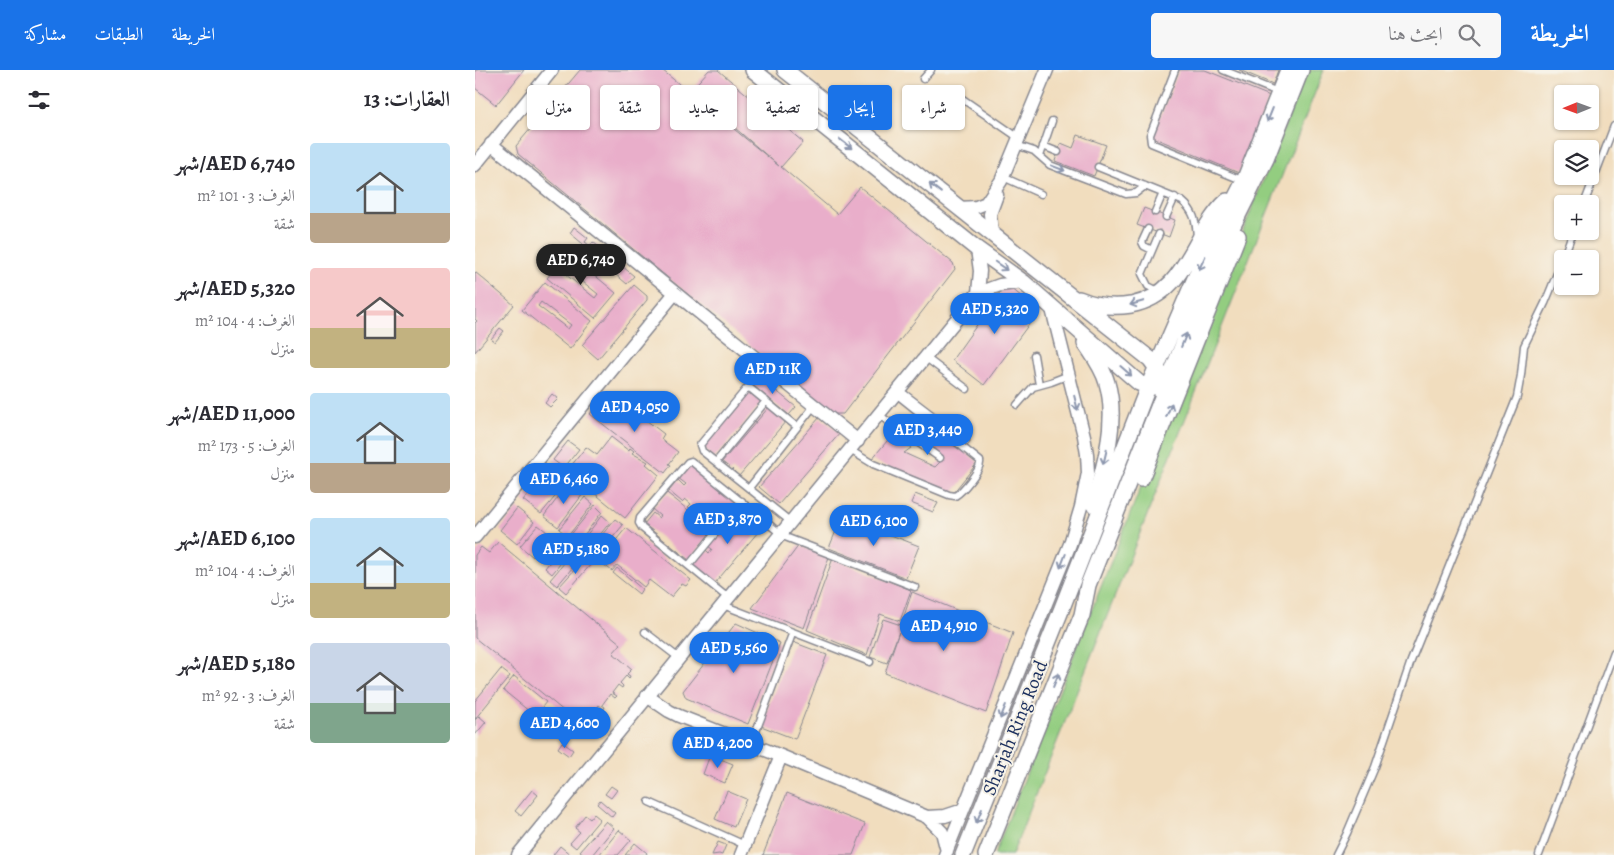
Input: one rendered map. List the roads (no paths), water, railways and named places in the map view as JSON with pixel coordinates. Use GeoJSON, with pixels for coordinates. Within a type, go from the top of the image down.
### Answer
{"type":"FeatureCollection","features":[{"type":"Feature","properties":{"kind":"street"},"geometry":{"type":"LineString","coordinates":[[475,164],[552,70]]}},
{"type":"Feature","properties":{"kind":"street"},"geometry":{"type":"LineString","coordinates":[[753,70],[977,249],[1023,282],[1139,383],[1153,388],[1165,386]]}},
{"type":"Feature","properties":{"kind":"street"},"geometry":{"type":"LineString","coordinates":[[785,70],[992,232],[1064,292],[1151,360],[1157,366],[1165,386]]}},
{"type":"Feature","properties":{"kind":"street"},"geometry":{"type":"LineString","coordinates":[[992,232],[990,214],[1002,179],[1047,70]]}},
{"type":"Feature","properties":{"kind":"street"},"geometry":{"type":"LineString","coordinates":[[963,855],[1148,387],[1203,260],[1241,187],[1288,70]]}},
{"type":"Feature","properties":{"kind":"street"},"geometry":{"type":"LineString","coordinates":[[1082,615],[1093,599],[1248,210],[1301,70]]}},
{"type":"Feature","properties":{"kind":"street"},"geometry":{"type":"LineString","coordinates":[[491,144],[814,406],[854,446]]}},
{"type":"Feature","properties":{"kind":"street"},"geometry":{"type":"LineString","coordinates":[[1082,615],[1089,585],[1165,386],[1217,258],[1266,159]]}},
{"type":"Feature","properties":{"kind":"street"},"geometry":{"type":"LineString","coordinates":[[960,208],[976,207],[985,203],[1002,179]]}},
{"type":"Feature","properties":{"kind":"street"},"geometry":{"type":"LineString","coordinates":[[1064,292],[1089,303],[1123,307],[1140,303],[1161,292],[1177,277],[1222,206],[1241,187]]}},
{"type":"Feature","properties":{"kind":"street"},"geometry":{"type":"LineString","coordinates":[[977,249],[980,271],[978,293]]}},
{"type":"Feature","properties":{"kind":"street"},"geometry":{"type":"LineString","coordinates":[[518,855],[978,293],[1000,285],[1023,282]]}},
{"type":"Feature","properties":{"kind":"street"},"geometry":{"type":"LineString","coordinates":[[475,538],[675,293]]}},
{"type":"Feature","properties":{"kind":"street"},"geometry":{"type":"LineString","coordinates":[[946,853],[1054,586],[1076,526],[1085,491],[1088,472],[1087,454],[1051,305]]}},
{"type":"Feature","properties":{"kind":"street"},"geometry":{"type":"LineString","coordinates":[[1062,608],[1067,580],[1096,495],[1107,450],[1112,414],[1111,398],[1097,360],[1064,318]]}},
{"type":"Feature","properties":{"kind":"street","name":"Sharjah Ring Road"},"geometry":{"type":"LineString","coordinates":[[986,855],[1082,615]]}},
{"type":"Feature","properties":{"kind":"street"},"geometry":{"type":"LineString","coordinates":[[647,696],[679,716],[927,817],[942,832],[946,853]]}},
{"type":"Feature","properties":{"kind":"street"},"geometry":{"type":"LineString","coordinates":[[743,850],[781,756]]}},
{"type":"Feature","properties":{"kind":"street"},"geometry":{"type":"LineString","coordinates":[[927,817],[945,816],[963,810]]}},
{"type":"Feature","properties":{"kind":"lane"},"geometry":{"type":"LineString","coordinates":[[923,79],[931,70]]}},
{"type":"Feature","properties":{"kind":"lane"},"geometry":{"type":"LineString","coordinates":[[1175,70],[1149,140],[1153,144],[1241,187]]}},
{"type":"Feature","properties":{"kind":"lane"},"geometry":{"type":"LineString","coordinates":[[1223,70],[1279,92]]}},
{"type":"Feature","properties":{"kind":"lane"},"geometry":{"type":"LineString","coordinates":[[965,101],[1018,141],[1035,151],[1050,165],[1125,194],[1136,193],[1145,186]]}},
{"type":"Feature","properties":{"kind":"lane"},"geometry":{"type":"LineString","coordinates":[[1040,156],[1052,121]]}},
{"type":"Feature","properties":{"kind":"lane"},"geometry":{"type":"LineString","coordinates":[[1587,195],[1614,126]]}},
{"type":"Feature","properties":{"kind":"lane"},"geometry":{"type":"LineString","coordinates":[[1043,146],[1058,152]]}},
{"type":"Feature","properties":{"kind":"lane"},"geometry":{"type":"LineString","coordinates":[[1098,167],[1175,197],[1187,205],[1195,216],[1197,245]]}},
{"type":"Feature","properties":{"kind":"lane"},"geometry":{"type":"LineString","coordinates":[[1002,179],[1041,194]]}},
{"type":"Feature","properties":{"kind":"lane"},"geometry":{"type":"LineString","coordinates":[[1155,212],[1163,193]]}},
{"type":"Feature","properties":{"kind":"lane"},"geometry":{"type":"LineString","coordinates":[[1166,217],[1175,197]]}},
{"type":"Feature","properties":{"kind":"lane"},"geometry":{"type":"LineString","coordinates":[[1148,229],[1143,245],[1152,250]]}},
{"type":"Feature","properties":{"kind":"lane"},"geometry":{"type":"LineString","coordinates":[[1159,234],[1143,270],[1143,278],[1152,289],[1161,292]]}},
{"type":"Feature","properties":{"kind":"lane"},"geometry":{"type":"LineString","coordinates":[[1336,855],[1347,834],[1371,776],[1411,661],[1517,397],[1524,346],[1554,281]]}},
{"type":"Feature","properties":{"kind":"lane"},"geometry":{"type":"LineString","coordinates":[[1034,355],[1039,385]]}},
{"type":"Feature","properties":{"kind":"lane"},"geometry":{"type":"LineString","coordinates":[[925,357],[967,389]]}},
{"type":"Feature","properties":{"kind":"lane"},"geometry":{"type":"LineString","coordinates":[[1017,405],[1031,388],[1069,375]]}},
{"type":"Feature","properties":{"kind":"lane"},"geometry":{"type":"LineString","coordinates":[[791,522],[702,451],[700,445],[747,388],[797,427]]}},
{"type":"Feature","properties":{"kind":"lane"},"geometry":{"type":"LineString","coordinates":[[898,392],[966,441]]}},
{"type":"Feature","properties":{"kind":"lane"},"geometry":{"type":"LineString","coordinates":[[854,446],[873,464],[949,495],[955,496],[960,493],[980,468],[980,461],[898,392]]}},
{"type":"Feature","properties":{"kind":"lane"},"geometry":{"type":"LineString","coordinates":[[716,462],[766,401]]}},
{"type":"Feature","properties":{"kind":"lane"},"geometry":{"type":"LineString","coordinates":[[749,488],[814,406]]}},
{"type":"Feature","properties":{"kind":"lane"},"geometry":{"type":"LineString","coordinates":[[879,415],[940,458]]}},
{"type":"Feature","properties":{"kind":"lane"},"geometry":{"type":"LineString","coordinates":[[870,662],[725,602],[689,565],[642,528],[639,523],[640,518],[690,461],[693,461],[781,534],[915,588]]}},
{"type":"Feature","properties":{"kind":"lane"},"geometry":{"type":"LineString","coordinates":[[689,565],[742,501]]}},
{"type":"Feature","properties":{"kind":"lane"},"geometry":{"type":"LineString","coordinates":[[645,632],[679,658]]}},
{"type":"Feature","properties":{"kind":"lane"},"geometry":{"type":"LineString","coordinates":[[751,745],[791,637]]}},
{"type":"Feature","properties":{"kind":"lane"},"geometry":{"type":"LineString","coordinates":[[1539,855],[1614,652]]}},
{"type":"Feature","properties":{"kind":"lane"},"geometry":{"type":"LineString","coordinates":[[649,802],[743,850]]}}]}
